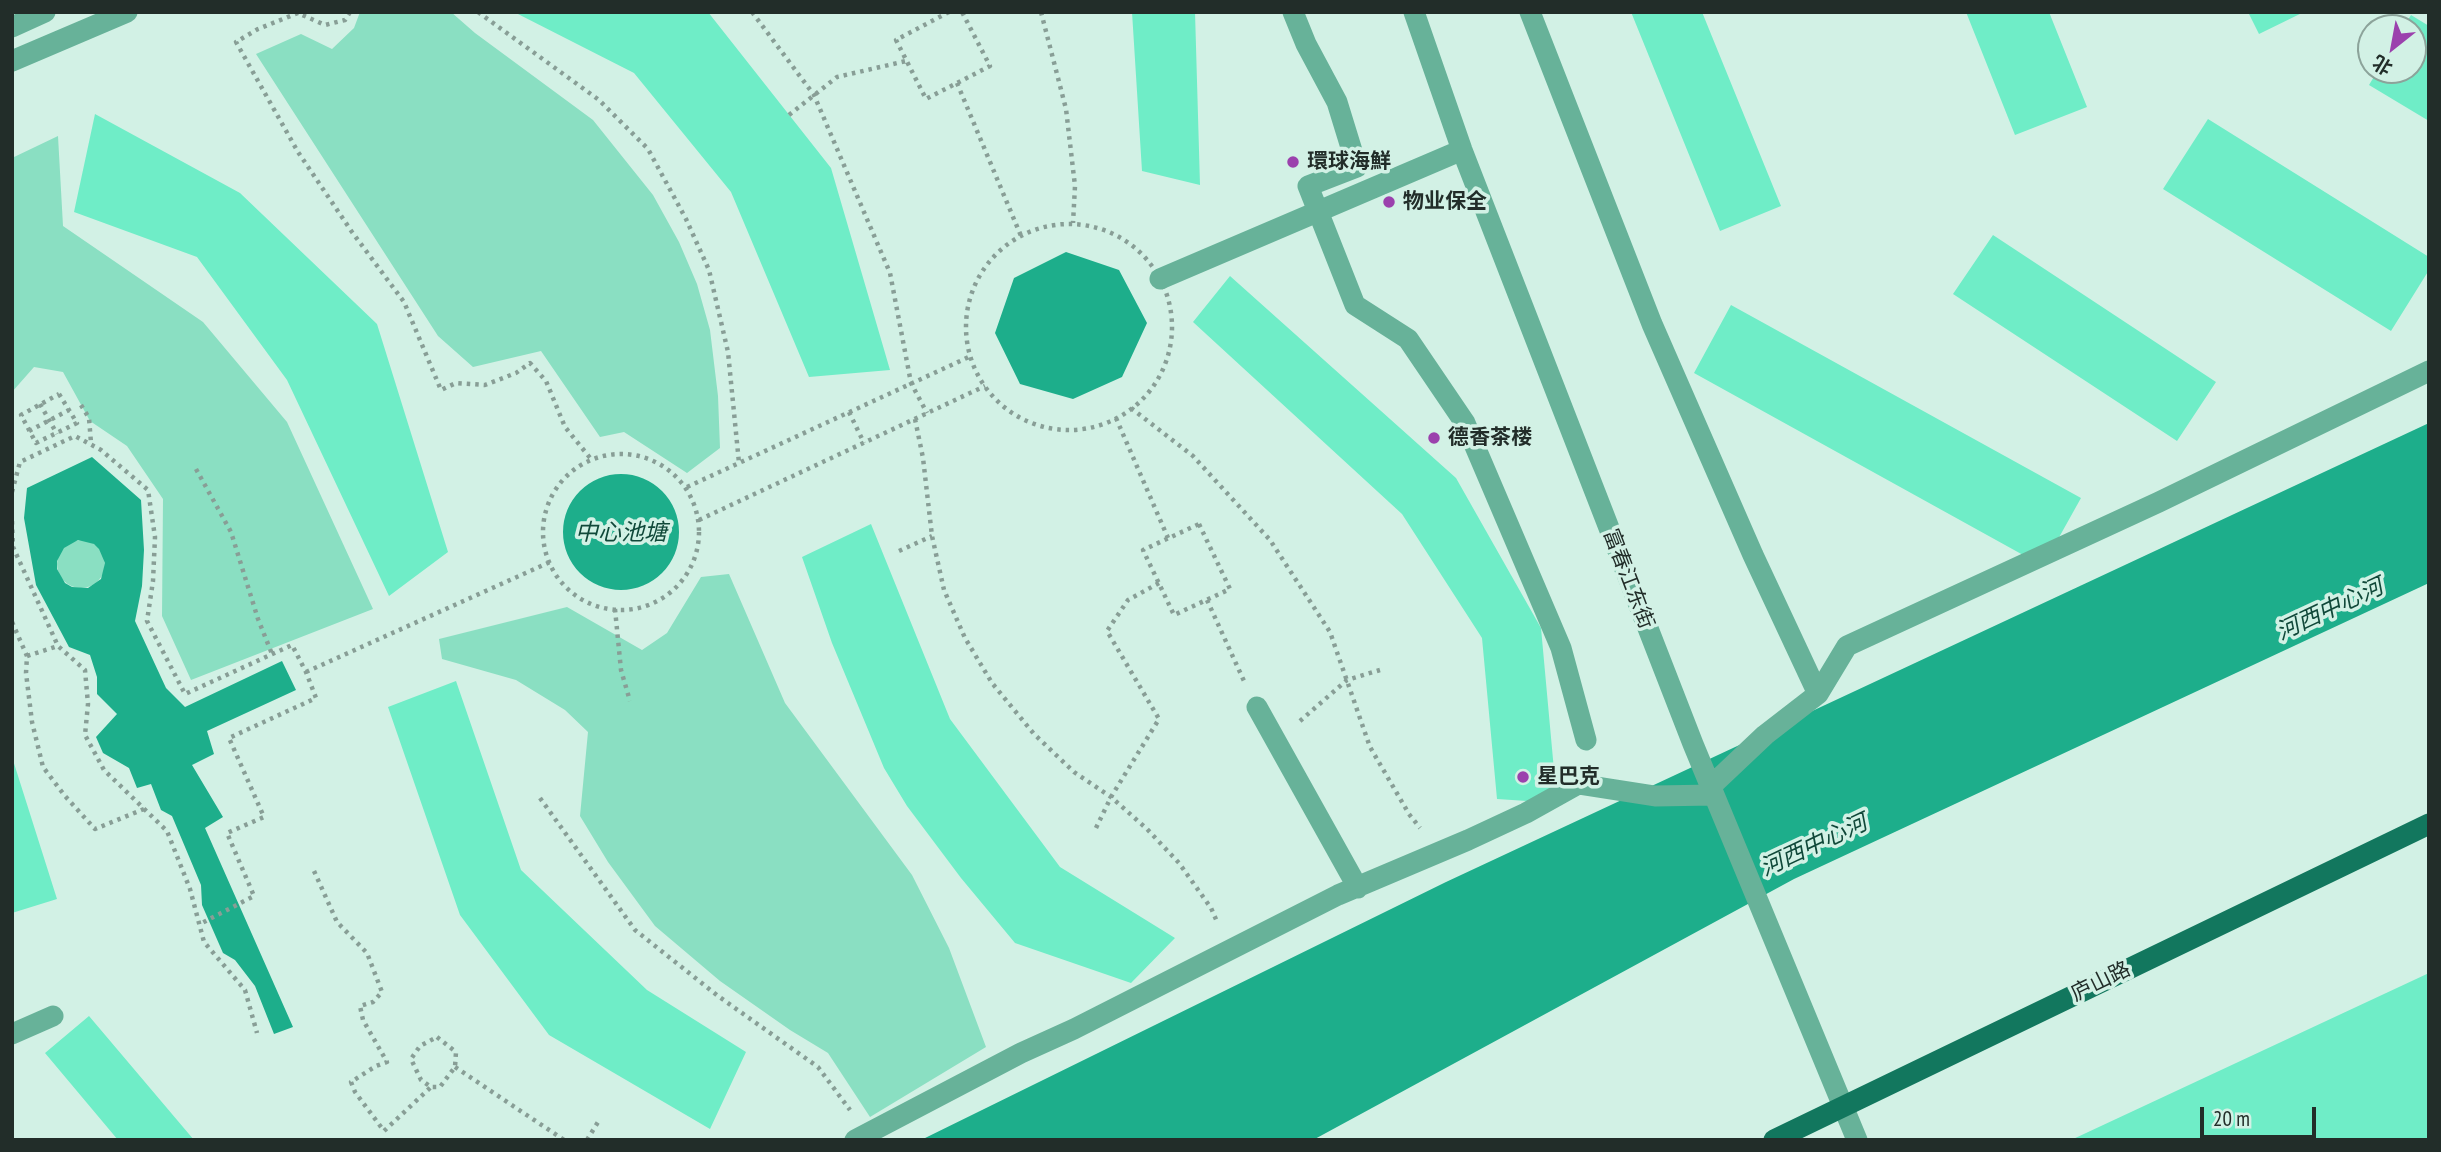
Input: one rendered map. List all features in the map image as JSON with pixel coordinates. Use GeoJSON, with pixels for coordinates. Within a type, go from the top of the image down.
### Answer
{"type":"FeatureCollection","features":[{"type":"Feature","properties":{"kind":"main road","name":"庐山路"},"geometry":{"type":"LineString","coordinates":[[1774,1140],[2429,824]]}},
{"type":"Feature","properties":{"kind":"street"},"geometry":{"type":"LineString","coordinates":[[12,27],[45,12]]}},
{"type":"Feature","properties":{"kind":"street"},"geometry":{"type":"LineString","coordinates":[[12,61],[127,12]]}},
{"type":"Feature","properties":{"kind":"street"},"geometry":{"type":"LineString","coordinates":[[1293,12],[1306,44],[1337,102],[1357,167],[1308,186],[1355,305],[1408,338],[1465,423],[1561,648],[1586,740]]}},
{"type":"Feature","properties":{"kind":"street","name":"富春江东街"},"geometry":{"type":"LineString","coordinates":[[1414,12],[1462,150],[1693,744],[1857,1140]]}},
{"type":"Feature","properties":{"kind":"street"},"geometry":{"type":"LineString","coordinates":[[1530,12],[1652,324],[1753,555],[1818,694]]}},
{"type":"Feature","properties":{"kind":"street"},"geometry":{"type":"LineString","coordinates":[[1160,279],[1462,150]]}},
{"type":"Feature","properties":{"kind":"street"},"geometry":{"type":"LineString","coordinates":[[861,1136],[1021,1053],[1358,888],[1526,813],[1578,784],[1655,796],[1712,791],[1765,735],[1818,694],[1847,646],[2159,502],[2429,371]]}},
{"type":"Feature","properties":{"kind":"street"},"geometry":{"type":"LineString","coordinates":[[1257,707],[1358,888]]}},
{"type":"Feature","properties":{"kind":"street"},"geometry":{"type":"LineString","coordinates":[[12,1034],[53,1016]]}},
{"type":"Feature","properties":{"kind":"path"},"geometry":{"type":"LineString","coordinates":[[350,12],[345,20],[325,25],[298,13],[258,29],[236,42],[298,152],[404,302],[441,390],[456,383],[485,385],[516,373],[530,362],[546,381],[565,427],[591,459]]}},
{"type":"Feature","properties":{"kind":"path"},"geometry":{"type":"LineString","coordinates":[[478,12],[599,100],[648,149],[686,219],[709,270],[728,352],[739,463]]}},
{"type":"Feature","properties":{"kind":"path"},"geometry":{"type":"LineString","coordinates":[[752,12],[814,95],[890,273],[912,383],[927,413]]}},
{"type":"Feature","properties":{"kind":"path"},"geometry":{"type":"LineString","coordinates":[[949,12],[896,40],[926,99],[990,66],[962,12]]}},
{"type":"Feature","properties":{"kind":"path"},"geometry":{"type":"LineString","coordinates":[[1041,12],[1066,109],[1075,186],[1073,223]]}},
{"type":"Feature","properties":{"kind":"path"},"geometry":{"type":"LineString","coordinates":[[789,115],[837,77],[906,61]]}},
{"type":"Feature","properties":{"kind":"path"},"geometry":{"type":"LineString","coordinates":[[957,83],[1021,236]]}},
{"type":"Feature","properties":{"kind":"path"},"geometry":{"type":"LineString","coordinates":[[1073,223],[1108,231],[1138,251],[1160,279],[1171,310],[1171,342],[1161,373],[1143,400],[1116,418],[1086,429],[1053,429],[1022,418],[995,399],[976,373],[966,339],[968,303],[982,270],[1006,244],[1021,236],[1038,228],[1073,223]]}},
{"type":"Feature","properties":{"kind":"path"},"geometry":{"type":"LineString","coordinates":[[687,487],[971,355]]}},
{"type":"Feature","properties":{"kind":"path"},"geometry":{"type":"LineString","coordinates":[[699,520],[985,386]]}},
{"type":"Feature","properties":{"kind":"path"},"geometry":{"type":"LineString","coordinates":[[59,394],[77,423],[36,443],[21,415],[40,404],[59,394]]}},
{"type":"Feature","properties":{"kind":"path"},"geometry":{"type":"LineString","coordinates":[[40,404],[57,434]]}},
{"type":"Feature","properties":{"kind":"path"},"geometry":{"type":"LineString","coordinates":[[81,405],[89,418],[91,444]]}},
{"type":"Feature","properties":{"kind":"path"},"geometry":{"type":"LineString","coordinates":[[1131,408],[1193,456],[1270,540],[1330,632],[1370,747],[1409,814],[1441,853]]}},
{"type":"Feature","properties":{"kind":"path"},"geometry":{"type":"LineString","coordinates":[[29,431],[69,410]]}},
{"type":"Feature","properties":{"kind":"path"},"geometry":{"type":"LineString","coordinates":[[849,412],[864,443]]}},
{"type":"Feature","properties":{"kind":"path"},"geometry":{"type":"LineString","coordinates":[[1116,418],[1168,538]]}},
{"type":"Feature","properties":{"kind":"path"},"geometry":{"type":"LineString","coordinates":[[915,419],[923,458],[932,536],[944,590],[965,638],[992,683],[1044,743],[1074,772],[1111,797],[1147,829],[1179,863],[1211,908],[1231,950]]}},
{"type":"Feature","properties":{"kind":"path"},"geometry":{"type":"LineString","coordinates":[[12,492],[20,462],[75,436],[102,450],[148,490],[155,537],[153,581],[147,621],[185,694],[292,645],[306,672],[316,698],[229,738],[264,817],[227,833],[254,896],[200,924]]}},
{"type":"Feature","properties":{"kind":"path"},"geometry":{"type":"LineString","coordinates":[[38,454],[40,442]]}},
{"type":"Feature","properties":{"kind":"path"},"geometry":{"type":"LineString","coordinates":[[617,453],[643,456],[668,469],[687,487],[699,520],[699,547],[689,572],[672,592],[649,606],[622,611],[596,606],[572,593],[554,572],[544,548],[543,521],[551,495],[568,474],[591,459],[617,453]]}},
{"type":"Feature","properties":{"kind":"path"},"geometry":{"type":"LineString","coordinates":[[197,469],[232,532],[258,619],[272,654]]}},
{"type":"Feature","properties":{"kind":"path"},"geometry":{"type":"LineString","coordinates":[[12,521],[13,547],[58,646],[85,670],[89,704],[85,735],[104,770],[167,831],[190,889],[204,942],[245,990],[257,1033]]}},
{"type":"Feature","properties":{"kind":"path"},"geometry":{"type":"LineString","coordinates":[[1199,524],[1230,589],[1174,615],[1143,550],[1168,538],[1199,524]]}},
{"type":"Feature","properties":{"kind":"path"},"geometry":{"type":"LineString","coordinates":[[899,551],[932,536]]}},
{"type":"Feature","properties":{"kind":"path"},"geometry":{"type":"LineString","coordinates":[[306,672],[550,562]]}},
{"type":"Feature","properties":{"kind":"path"},"geometry":{"type":"LineString","coordinates":[[1096,828],[1111,797],[1159,719],[1107,631],[1128,600],[1159,583]]}},
{"type":"Feature","properties":{"kind":"path"},"geometry":{"type":"LineString","coordinates":[[1207,600],[1257,707]]}},
{"type":"Feature","properties":{"kind":"path"},"geometry":{"type":"LineString","coordinates":[[615,609],[621,670],[630,701]]}},
{"type":"Feature","properties":{"kind":"path"},"geometry":{"type":"LineString","coordinates":[[12,622],[27,656],[26,673],[32,722],[43,768],[95,829],[144,809]]}},
{"type":"Feature","properties":{"kind":"path"},"geometry":{"type":"LineString","coordinates":[[27,656],[58,646]]}},
{"type":"Feature","properties":{"kind":"path"},"geometry":{"type":"LineString","coordinates":[[1286,760],[1292,728],[1347,680],[1380,670]]}},
{"type":"Feature","properties":{"kind":"path"},"geometry":{"type":"LineString","coordinates":[[540,798],[635,930],[718,996],[818,1067],[861,1136]]}},
{"type":"Feature","properties":{"kind":"path"},"geometry":{"type":"LineString","coordinates":[[314,872],[337,922],[368,953],[382,992],[373,1002],[359,1006],[363,1020],[387,1062],[351,1082],[355,1091],[384,1131],[431,1087]]}},
{"type":"Feature","properties":{"kind":"path"},"geometry":{"type":"LineString","coordinates":[[437,1037],[456,1052],[455,1067],[440,1087],[431,1087],[421,1080],[411,1059],[420,1046],[437,1037]]}},
{"type":"Feature","properties":{"kind":"path"},"geometry":{"type":"LineString","coordinates":[[455,1067],[564,1140]]}},
{"type":"Feature","properties":{"kind":"path"},"geometry":{"type":"LineString","coordinates":[[587,1140],[598,1122]]}},
{"type":"Feature","properties":{"kind":"shaded area"},"geometry":{"type":"Polygon","coordinates":[[[360,12],[451,12],[475,33],[593,120],[653,195],[679,242],[697,284],[710,330],[718,396],[720,448],[687,473],[624,432],[600,437],[541,351],[473,367],[438,336],[256,54],[301,34],[332,49],[354,28],[360,12]]]}},
{"type":"Feature","properties":{"kind":"shaded area"},"geometry":{"type":"Polygon","coordinates":[[[58,136],[63,226],[203,322],[287,422],[373,609],[191,680],[162,616],[163,499],[127,446],[90,421],[63,372],[34,367],[12,392],[12,158],[58,136]]]}},
{"type":"Feature","properties":{"kind":"shaded area"},"geometry":{"type":"Polygon","coordinates":[[[81,540],[98,547],[105,564],[98,581],[81,588],[64,581],[57,564],[64,547],[81,540]]]}},
{"type":"Feature","properties":{"kind":"shaded area"},"geometry":{"type":"Polygon","coordinates":[[[729,574],[785,703],[912,875],[949,948],[986,1047],[870,1117],[828,1053],[720,981],[655,926],[608,862],[580,816],[588,732],[565,710],[516,680],[442,659],[439,639],[567,607],[642,650],[667,633],[701,577],[729,574]]]}},
{"type":"Feature","properties":{"kind":"water"},"geometry":{"type":"Polygon","coordinates":[[[1066,252],[1119,270],[1147,323],[1122,377],[1073,399],[1020,384],[995,333],[1014,278],[1066,252]]]}},
{"type":"Feature","properties":{"kind":"water","name":"河西中心河"},"geometry":{"type":"Polygon","coordinates":[[[2429,423],[2429,583],[1794,879],[1313,1140],[921,1140],[1446,882],[2429,423]]]}},
{"type":"Feature","properties":{"kind":"water"},"geometry":{"type":"Polygon","coordinates":[[[92,457],[141,500],[144,550],[142,586],[135,621],[166,688],[185,707],[282,661],[296,690],[207,731],[214,754],[192,765],[223,817],[205,828],[293,1027],[274,1034],[255,986],[235,960],[223,953],[202,905],[201,885],[172,816],[161,810],[151,784],[137,788],[129,768],[103,753],[96,737],[117,714],[97,694],[97,677],[90,655],[69,647],[36,585],[24,518],[27,488],[92,457]],[[78,540],[64,548],[57,561],[57,569],[65,583],[72,587],[88,588],[101,579],[105,563],[94,544],[78,540]]]}},
{"type":"Feature","properties":{"kind":"water","name":"中心池塘"},"geometry":{"type":"Polygon","coordinates":[[[621,474],[643,479],[662,491],[674,510],[679,532],[674,554],[662,573],[643,585],[621,590],[599,585],[580,573],[568,554],[563,532],[568,510],[580,491],[599,479],[621,474]]]}},
{"type":"Feature","properties":{"kind":"building"},"geometry":{"type":"Polygon","coordinates":[[[514,12],[708,12],[831,168],[890,370],[809,377],[731,192],[634,73],[514,12]]]}},
{"type":"Feature","properties":{"kind":"building"},"geometry":{"type":"Polygon","coordinates":[[[1132,12],[1195,12],[1200,185],[1142,171],[1132,12]]]}},
{"type":"Feature","properties":{"kind":"building"},"geometry":{"type":"Polygon","coordinates":[[[1631,12],[1702,12],[1781,206],[1720,231],[1631,12]]]}},
{"type":"Feature","properties":{"kind":"building"},"geometry":{"type":"Polygon","coordinates":[[[1966,12],[2049,12],[2087,107],[2015,135],[1966,12]]]}},
{"type":"Feature","properties":{"kind":"building"},"geometry":{"type":"Polygon","coordinates":[[[2248,12],[2304,12],[2259,34],[2248,12]]]}},
{"type":"Feature","properties":{"kind":"building"},"geometry":{"type":"Polygon","coordinates":[[[2427,25],[2429,26],[2429,121],[2369,85],[2427,84],[2427,25]]]}},
{"type":"Feature","properties":{"kind":"building"},"geometry":{"type":"Polygon","coordinates":[[[95,114],[240,193],[377,324],[448,552],[389,596],[287,380],[197,257],[74,212],[95,114]]]}},
{"type":"Feature","properties":{"kind":"building"},"geometry":{"type":"Polygon","coordinates":[[[2208,119],[2429,257],[2429,270],[2391,331],[2163,189],[2208,119]]]}},
{"type":"Feature","properties":{"kind":"building"},"geometry":{"type":"Polygon","coordinates":[[[1993,235],[2216,382],[2177,441],[1953,294],[1993,235]]]}},
{"type":"Feature","properties":{"kind":"building"},"geometry":{"type":"Polygon","coordinates":[[[1230,276],[1456,478],[1541,628],[1557,803],[1497,799],[1482,638],[1402,514],[1193,322],[1230,276]]]}},
{"type":"Feature","properties":{"kind":"building"},"geometry":{"type":"Polygon","coordinates":[[[1731,305],[2081,498],[2043,566],[1694,373],[1731,305]]]}},
{"type":"Feature","properties":{"kind":"building"},"geometry":{"type":"Polygon","coordinates":[[[871,524],[950,719],[1060,867],[1175,938],[1131,983],[1015,943],[961,878],[907,806],[884,768],[832,643],[802,557],[871,524]]]}},
{"type":"Feature","properties":{"kind":"building"},"geometry":{"type":"Polygon","coordinates":[[[456,681],[521,870],[647,990],[746,1052],[710,1129],[549,1035],[460,915],[388,707],[456,681]]]}},
{"type":"Feature","properties":{"kind":"building"},"geometry":{"type":"Polygon","coordinates":[[[12,757],[57,899],[12,913],[12,757]]]}},
{"type":"Feature","properties":{"kind":"building"},"geometry":{"type":"Polygon","coordinates":[[[2429,973],[2429,1140],[2071,1140],[2429,973]]]}},
{"type":"Feature","properties":{"kind":"building"},"geometry":{"type":"Polygon","coordinates":[[[89,1016],[194,1140],[118,1140],[45,1053],[89,1016]]]}},
{"type":"Feature","properties":{"kind":"place","name":"環球海鮮"},"geometry":{"type":"Point","coordinates":[1293,162]}},
{"type":"Feature","properties":{"kind":"place","name":"物业保全"},"geometry":{"type":"Point","coordinates":[1389,202]}},
{"type":"Feature","properties":{"kind":"place","name":"德香茶楼"},"geometry":{"type":"Point","coordinates":[1434,438]}},
{"type":"Feature","properties":{"kind":"place","name":"星巴克"},"geometry":{"type":"Point","coordinates":[1523,777]}}]}
